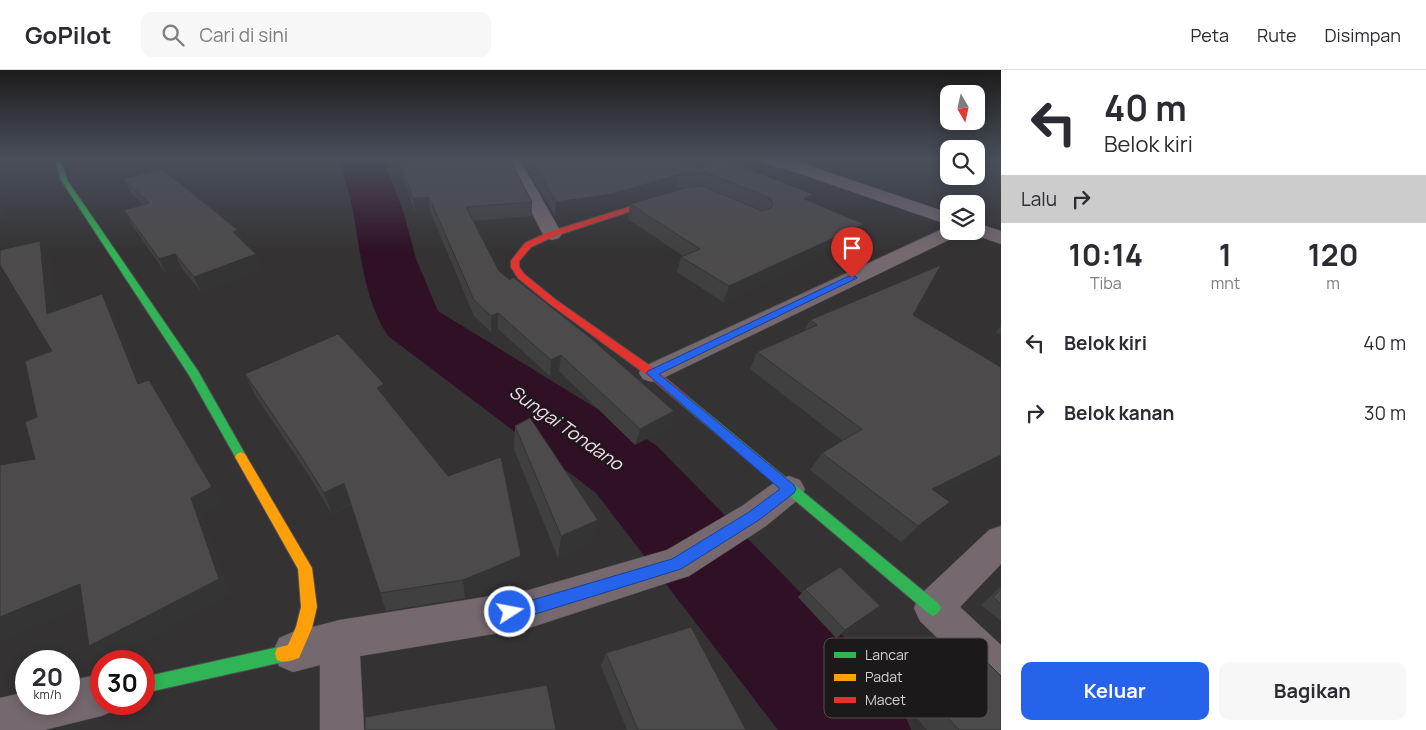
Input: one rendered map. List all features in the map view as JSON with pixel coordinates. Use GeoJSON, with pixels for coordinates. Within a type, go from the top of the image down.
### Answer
{"type":"FeatureCollection","features":[{"type":"Feature","properties":{"kind":"street"},"geometry":{"type":"LineString","coordinates":[[71,191],[194,374],[305,568],[308,607],[304,628],[292,652]]}},
{"type":"Feature","properties":{"kind":"street"},"geometry":{"type":"LineString","coordinates":[[529,191],[552,234]]}},
{"type":"Feature","properties":{"kind":"street"},"geometry":{"type":"LineString","coordinates":[[874,191],[940,216]]}},
{"type":"Feature","properties":{"kind":"street"},"geometry":{"type":"LineString","coordinates":[[673,197],[552,234],[528,246],[515,261],[515,267],[522,276],[553,302],[652,373],[933,608],[965,638]]}},
{"type":"Feature","properties":{"kind":"street"},"geometry":{"type":"LineString","coordinates":[[985,232],[1001,238]]}},
{"type":"Feature","properties":{"kind":"street"},"geometry":{"type":"LineString","coordinates":[[652,373],[940,237]]}},
{"type":"Feature","properties":{"kind":"street"},"geometry":{"type":"LineString","coordinates":[[155,683],[340,640],[529,608],[676,564],[754,516],[789,489]]}},
{"type":"Feature","properties":{"kind":"street"},"geometry":{"type":"LineString","coordinates":[[933,608],[1001,541]]}},
{"type":"Feature","properties":{"kind":"street"},"geometry":{"type":"LineString","coordinates":[[340,640],[342,730]]}},
{"type":"Feature","properties":{"kind":"street"},"geometry":{"type":"LineString","coordinates":[[988,660],[1001,672]]}},
{"type":"Feature","properties":{"kind":"street"},"geometry":{"type":"LineString","coordinates":[[0,720],[20,715]]}},
{"type":"Feature","properties":{"kind":"building"},"geometry":{"type":"Polygon","coordinates":[[[136,191],[189,191],[238,230],[233,232],[256,254],[194,277],[175,254],[159,259],[124,210],[149,203],[136,191]]]}},
{"type":"Feature","properties":{"kind":"building"},"geometry":{"type":"Polygon","coordinates":[[[411,191],[526,191],[532,202],[466,207],[499,271],[510,280],[513,277],[593,340],[674,411],[640,429],[561,355],[551,360],[498,313],[491,316],[474,300],[429,197],[413,198],[411,191]]]}},
{"type":"Feature","properties":{"kind":"building"},"geometry":{"type":"Polygon","coordinates":[[[549,191],[623,191],[612,194],[556,202],[549,191]]]}},
{"type":"Feature","properties":{"kind":"building"},"geometry":{"type":"Polygon","coordinates":[[[676,191],[714,191],[762,211],[771,208],[773,203],[770,198],[752,191],[805,191],[813,194],[804,199],[864,224],[729,286],[681,257],[700,249],[630,204],[676,191]]]}},
{"type":"Feature","properties":{"kind":"building"},"geometry":{"type":"Polygon","coordinates":[[[40,241],[47,314],[102,294],[138,384],[149,380],[212,487],[191,498],[219,579],[89,646],[80,584],[0,617],[0,465],[35,459],[25,422],[37,417],[25,361],[52,351],[0,265],[0,250],[40,241]]]}},
{"type":"Feature","properties":{"kind":"building"},"geometry":{"type":"Polygon","coordinates":[[[941,265],[913,315],[1001,367],[1001,455],[932,489],[950,502],[918,526],[822,453],[862,429],[757,352],[817,325],[810,320],[941,265]]]}},
{"type":"Feature","properties":{"kind":"building"},"geometry":{"type":"Polygon","coordinates":[[[338,334],[384,384],[377,388],[448,476],[501,457],[521,556],[463,580],[380,593],[344,483],[324,493],[245,374],[338,334]]]}},
{"type":"Feature","properties":{"kind":"building"},"geometry":{"type":"Polygon","coordinates":[[[530,418],[598,520],[561,536],[515,426],[530,418]]]}},
{"type":"Feature","properties":{"kind":"building"},"geometry":{"type":"Polygon","coordinates":[[[840,567],[880,606],[845,630],[805,589],[840,567]]]}},
{"type":"Feature","properties":{"kind":"building"},"geometry":{"type":"Polygon","coordinates":[[[1001,589],[1001,604],[993,597],[1001,589]]]}},
{"type":"Feature","properties":{"kind":"building"},"geometry":{"type":"Polygon","coordinates":[[[691,627],[746,730],[638,730],[606,653],[691,627]]]}},
{"type":"Feature","properties":{"kind":"building"},"geometry":{"type":"Polygon","coordinates":[[[988,663],[1001,676],[1001,730],[959,730],[948,718],[988,718],[988,663]]]}},
{"type":"Feature","properties":{"kind":"building"},"geometry":{"type":"Polygon","coordinates":[[[547,685],[556,730],[365,730],[365,717],[547,685]]]}},
{"type":"Feature","properties":{"kind":"waterway","name":"Sungai Tondano"},"geometry":{"type":"LineString","coordinates":[[371,191],[378,210],[388,259],[411,322],[626,469],[824,698]]}},
{"type":"Feature","properties":{"kind":"waterway","name":"Sungai Tondano"},"geometry":{"type":"LineString","coordinates":[[842,718],[852,730]]}},
{"type":"Feature","properties":{"kind":"traffic: fast"},"geometry":{"type":"LineString","coordinates":[[71,191],[194,374],[241,457]]}},
{"type":"Feature","properties":{"kind":"traffic: fast"},"geometry":{"type":"LineString","coordinates":[[684,400],[933,608]]}},
{"type":"Feature","properties":{"kind":"traffic: fast"},"geometry":{"type":"LineString","coordinates":[[155,683],[283,654]]}},
{"type":"Feature","properties":{"kind":"traffic: slow"},"geometry":{"type":"LineString","coordinates":[[241,457],[305,568],[309,607],[304,628],[293,652],[283,654]]}},
{"type":"Feature","properties":{"kind":"traffic: jam"},"geometry":{"type":"LineString","coordinates":[[664,199],[552,234],[528,245],[515,261],[515,267],[521,276],[553,302],[652,373],[684,400]]}},
{"type":"Feature","properties":{"kind":"route"},"geometry":{"type":"LineString","coordinates":[[510,612],[676,564],[754,516],[789,489],[652,373],[852,278]]}}]}
